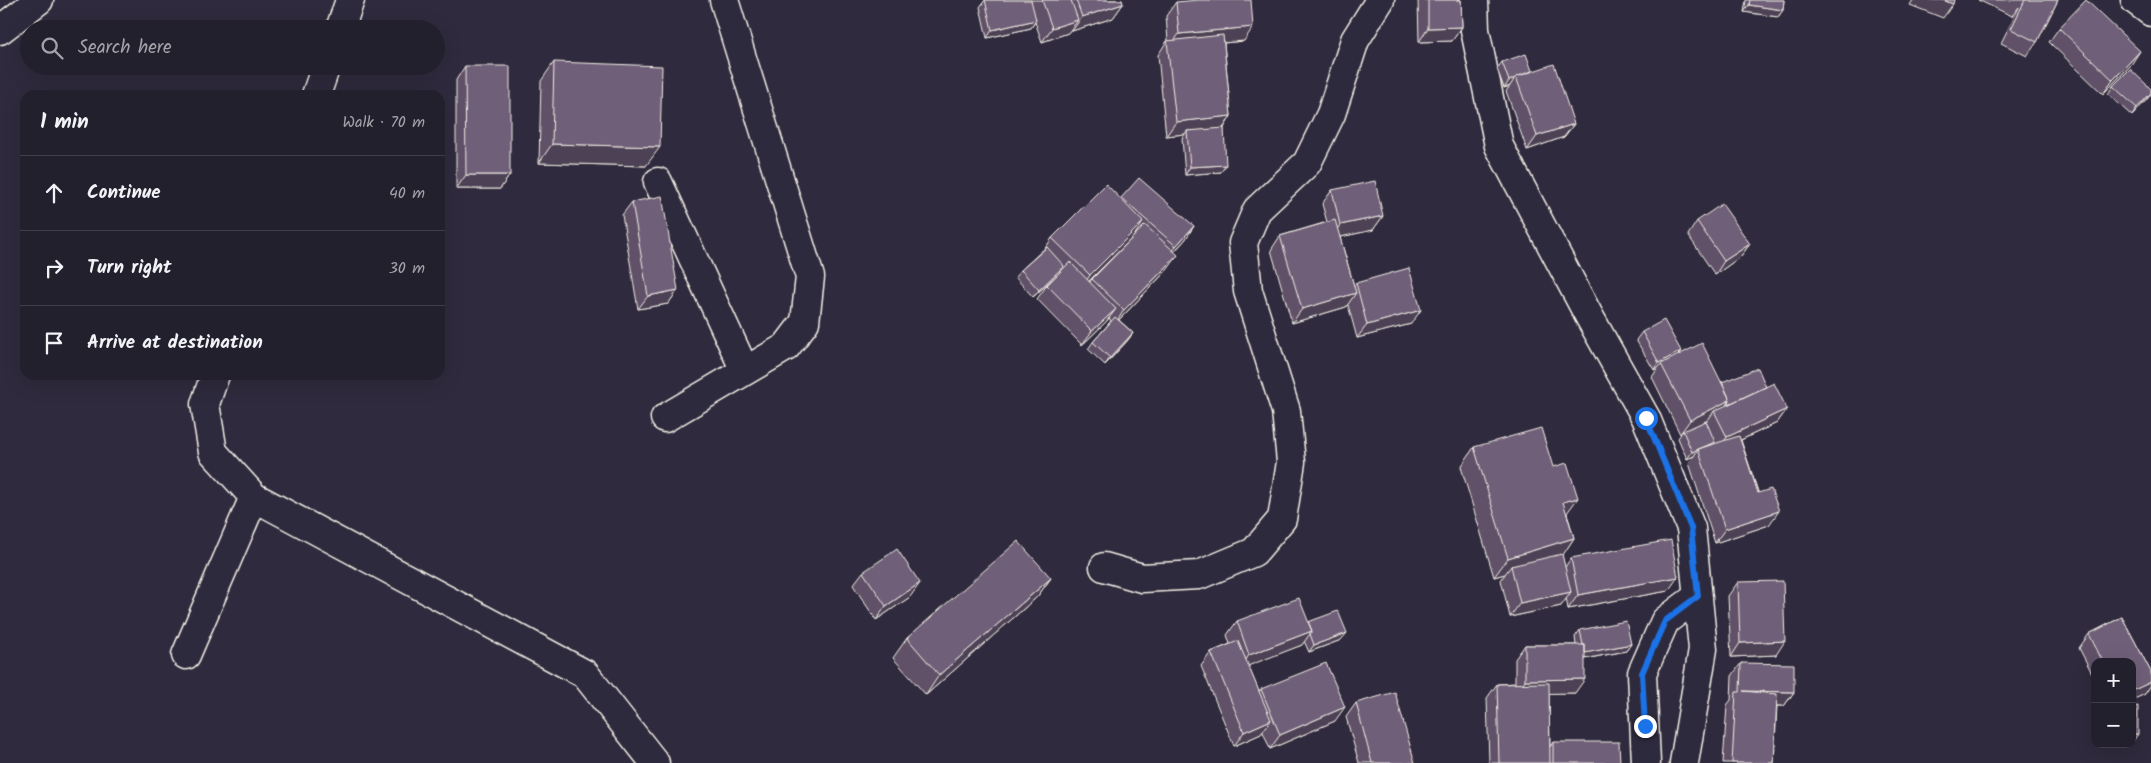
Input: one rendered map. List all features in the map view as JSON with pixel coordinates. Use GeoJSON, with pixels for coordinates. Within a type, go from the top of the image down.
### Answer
{"type":"FeatureCollection","features":[{"type":"Feature","properties":{"kind":"street"},"geometry":{"type":"LineString","coordinates":[[0,30],[39,0]]}},
{"type":"Feature","properties":{"kind":"street"},"geometry":{"type":"LineString","coordinates":[[343,20],[350,0]]}},
{"type":"Feature","properties":{"kind":"street"},"geometry":{"type":"LineString","coordinates":[[665,418],[786,347],[805,322],[810,277],[724,0]]}},
{"type":"Feature","properties":{"kind":"street"},"geometry":{"type":"LineString","coordinates":[[1104,566],[1142,578],[1199,575],[1254,552],[1282,519],[1291,462],[1286,411],[1248,291],[1243,243],[1256,210],[1307,163],[1331,114],[1354,40],[1380,0]]}},
{"type":"Feature","properties":{"kind":"street"},"geometry":{"type":"LineString","coordinates":[[1474,0],[1475,30],[1499,146],[1588,316],[1646,418],[1691,528],[1703,649],[1684,763]]}},
{"type":"Feature","properties":{"kind":"street"},"geometry":{"type":"LineString","coordinates":[[2135,0],[2151,12]]}},
{"type":"Feature","properties":{"kind":"street"},"geometry":{"type":"LineString","coordinates":[[318,90],[323,75]]}},
{"type":"Feature","properties":{"kind":"street"},"geometry":{"type":"LineString","coordinates":[[658,182],[745,371]]}},
{"type":"Feature","properties":{"kind":"street"},"geometry":{"type":"LineString","coordinates":[[213,380],[205,404],[213,452],[254,497],[585,674],[655,763]]}},
{"type":"Feature","properties":{"kind":"street"},"geometry":{"type":"LineString","coordinates":[[186,655],[254,497]]}},
{"type":"Feature","properties":{"kind":"street"},"geometry":{"type":"LineString","coordinates":[[1646,763],[1642,673],[1665,621],[1698,596]]}},
{"type":"Feature","properties":{"kind":"building"},"geometry":{"type":"Polygon","coordinates":[[[985,0],[1031,0],[1036,20],[992,30],[985,0]]]}},
{"type":"Feature","properties":{"kind":"building"},"geometry":{"type":"Polygon","coordinates":[[[1042,0],[1071,0],[1078,20],[1052,28],[1042,0]]]}},
{"type":"Feature","properties":{"kind":"building"},"geometry":{"type":"Polygon","coordinates":[[[1076,0],[1122,0],[1123,4],[1082,17],[1076,0]]]}},
{"type":"Feature","properties":{"kind":"building"},"geometry":{"type":"Polygon","coordinates":[[[1251,0],[1253,27],[1179,34],[1176,2],[1251,0]]]}},
{"type":"Feature","properties":{"kind":"building"},"geometry":{"type":"Polygon","coordinates":[[[1428,0],[1461,0],[1462,27],[1428,28],[1428,0]]]}},
{"type":"Feature","properties":{"kind":"building"},"geometry":{"type":"Polygon","coordinates":[[[1750,0],[1784,0],[1783,10],[1749,5],[1750,0]]]}},
{"type":"Feature","properties":{"kind":"building"},"geometry":{"type":"Polygon","coordinates":[[[1943,0],[1954,0],[1953,4],[1943,0]]]}},
{"type":"Feature","properties":{"kind":"building"},"geometry":{"type":"Polygon","coordinates":[[[2025,0],[2058,0],[2037,42],[2011,29],[2025,0]]]}},
{"type":"Feature","properties":{"kind":"building"},"geometry":{"type":"Polygon","coordinates":[[[2086,0],[2140,51],[2113,80],[2059,28],[2086,0]]]}},
{"type":"Feature","properties":{"kind":"building"},"geometry":{"type":"Polygon","coordinates":[[[1223,35],[1231,116],[1176,122],[1167,41],[1223,35]]]}},
{"type":"Feature","properties":{"kind":"building"},"geometry":{"type":"Polygon","coordinates":[[[1526,54],[1532,71],[1509,81],[1502,62],[1526,54]]]}},
{"type":"Feature","properties":{"kind":"building"},"geometry":{"type":"Polygon","coordinates":[[[554,62],[662,66],[660,147],[552,144],[554,62]]]}},
{"type":"Feature","properties":{"kind":"building"},"geometry":{"type":"Polygon","coordinates":[[[1554,64],[1574,124],[1537,136],[1516,77],[1554,64]]]}},
{"type":"Feature","properties":{"kind":"building"},"geometry":{"type":"Polygon","coordinates":[[[465,66],[510,66],[510,175],[466,175],[465,66]]]}},
{"type":"Feature","properties":{"kind":"building"},"geometry":{"type":"Polygon","coordinates":[[[2130,69],[2151,89],[2151,93],[2137,108],[2113,86],[2130,69]]]}},
{"type":"Feature","properties":{"kind":"building"},"geometry":{"type":"Polygon","coordinates":[[[1224,128],[1226,165],[1190,167],[1187,131],[1224,128]]]}},
{"type":"Feature","properties":{"kind":"building"},"geometry":{"type":"Polygon","coordinates":[[[1139,178],[1194,226],[1176,246],[1121,198],[1139,178]]]}},
{"type":"Feature","properties":{"kind":"building"},"geometry":{"type":"Polygon","coordinates":[[[1375,181],[1383,216],[1340,225],[1332,190],[1375,181]]]}},
{"type":"Feature","properties":{"kind":"building"},"geometry":{"type":"Polygon","coordinates":[[[1106,184],[1143,222],[1090,275],[1052,238],[1106,184]]]}},
{"type":"Feature","properties":{"kind":"building"},"geometry":{"type":"Polygon","coordinates":[[[662,196],[678,290],[648,296],[632,202],[662,196]]]}},
{"type":"Feature","properties":{"kind":"building"},"geometry":{"type":"Polygon","coordinates":[[[1722,204],[1750,244],[1724,261],[1697,221],[1722,204]]]}},
{"type":"Feature","properties":{"kind":"building"},"geometry":{"type":"Polygon","coordinates":[[[1335,220],[1356,293],[1302,309],[1280,236],[1335,220]]]}},
{"type":"Feature","properties":{"kind":"building"},"geometry":{"type":"Polygon","coordinates":[[[1145,225],[1178,255],[1124,310],[1092,279],[1145,225]]]}},
{"type":"Feature","properties":{"kind":"building"},"geometry":{"type":"Polygon","coordinates":[[[1047,247],[1064,266],[1039,290],[1021,270],[1047,247]]]}},
{"type":"Feature","properties":{"kind":"building"},"geometry":{"type":"Polygon","coordinates":[[[1070,262],[1116,309],[1092,331],[1047,285],[1070,262]]]}},
{"type":"Feature","properties":{"kind":"building"},"geometry":{"type":"Polygon","coordinates":[[[1409,268],[1421,310],[1367,325],[1356,283],[1409,268]]]}},
{"type":"Feature","properties":{"kind":"building"},"geometry":{"type":"Polygon","coordinates":[[[1115,317],[1133,333],[1110,358],[1093,342],[1115,317]]]}},
{"type":"Feature","properties":{"kind":"building"},"geometry":{"type":"Polygon","coordinates":[[[1664,320],[1681,351],[1659,363],[1642,332],[1664,320]]]}},
{"type":"Feature","properties":{"kind":"building"},"geometry":{"type":"Polygon","coordinates":[[[1702,343],[1730,400],[1690,420],[1661,364],[1702,343]]]}},
{"type":"Feature","properties":{"kind":"building"},"geometry":{"type":"Polygon","coordinates":[[[1758,368],[1766,387],[1729,404],[1730,400],[1722,382],[1758,368]]]}},
{"type":"Feature","properties":{"kind":"building"},"geometry":{"type":"Polygon","coordinates":[[[1774,383],[1787,409],[1727,437],[1714,411],[1774,383]]]}},
{"type":"Feature","properties":{"kind":"building"},"geometry":{"type":"Polygon","coordinates":[[[1706,421],[1715,442],[1692,452],[1683,431],[1706,421]]]}},
{"type":"Feature","properties":{"kind":"building"},"geometry":{"type":"Polygon","coordinates":[[[1541,428],[1553,467],[1567,463],[1578,498],[1563,502],[1574,538],[1508,558],[1474,447],[1541,428]]]}},
{"type":"Feature","properties":{"kind":"building"},"geometry":{"type":"Polygon","coordinates":[[[1739,436],[1758,493],[1771,489],[1779,511],[1725,529],[1698,449],[1739,436]]]}},
{"type":"Feature","properties":{"kind":"building"},"geometry":{"type":"Polygon","coordinates":[[[1671,540],[1678,577],[1578,595],[1571,558],[1671,540]]]}},
{"type":"Feature","properties":{"kind":"building"},"geometry":{"type":"Polygon","coordinates":[[[1018,541],[1051,578],[939,675],[907,638],[1018,541]]]}},
{"type":"Feature","properties":{"kind":"building"},"geometry":{"type":"Polygon","coordinates":[[[897,549],[920,583],[886,606],[863,572],[897,549]]]}},
{"type":"Feature","properties":{"kind":"building"},"geometry":{"type":"Polygon","coordinates":[[[1562,554],[1571,592],[1520,603],[1511,566],[1562,554]]]}},
{"type":"Feature","properties":{"kind":"building"},"geometry":{"type":"Polygon","coordinates":[[[1783,581],[1785,641],[1740,643],[1738,582],[1783,581]]]}},
{"type":"Feature","properties":{"kind":"building"},"geometry":{"type":"Polygon","coordinates":[[[1299,598],[1312,631],[1249,655],[1237,621],[1299,598]]]}},
{"type":"Feature","properties":{"kind":"building"},"geometry":{"type":"Polygon","coordinates":[[[1338,611],[1347,633],[1314,645],[1310,634],[1312,631],[1308,622],[1338,611]]]}},
{"type":"Feature","properties":{"kind":"building"},"geometry":{"type":"Polygon","coordinates":[[[2122,617],[2151,672],[2151,682],[2136,689],[2136,658],[2101,658],[2089,634],[2122,617]]]}},
{"type":"Feature","properties":{"kind":"building"},"geometry":{"type":"Polygon","coordinates":[[[1626,621],[1631,644],[1585,653],[1585,645],[1583,645],[1580,630],[1626,621]]]}},
{"type":"Feature","properties":{"kind":"building"},"geometry":{"type":"Polygon","coordinates":[[[1238,641],[1271,720],[1244,732],[1211,652],[1238,641]]]}},
{"type":"Feature","properties":{"kind":"building"},"geometry":{"type":"Polygon","coordinates":[[[1525,645],[1585,645],[1585,679],[1525,680],[1525,645]]]}},
{"type":"Feature","properties":{"kind":"building"},"geometry":{"type":"Polygon","coordinates":[[[1326,663],[1345,707],[1280,735],[1261,689],[1326,663]]]}},
{"type":"Feature","properties":{"kind":"building"},"geometry":{"type":"Polygon","coordinates":[[[1741,663],[1794,664],[1794,692],[1743,691],[1777,694],[1774,763],[1732,763],[1736,692],[1740,692],[1741,663]]]}},
{"type":"Feature","properties":{"kind":"building"},"geometry":{"type":"Polygon","coordinates":[[[1549,683],[1550,763],[1499,763],[1497,684],[1549,683]]]}},
{"type":"Feature","properties":{"kind":"building"},"geometry":{"type":"Polygon","coordinates":[[[1395,692],[1415,763],[1372,763],[1356,703],[1395,692]]]}},
{"type":"Feature","properties":{"kind":"building"},"geometry":{"type":"Polygon","coordinates":[[[2136,706],[2138,706],[2138,734],[2136,734],[2136,706]]]}},
{"type":"Feature","properties":{"kind":"building"},"geometry":{"type":"Polygon","coordinates":[[[1553,742],[1619,742],[1620,763],[1553,763],[1553,742]]]}},
{"type":"Feature","properties":{"kind":"route"},"geometry":{"type":"LineString","coordinates":[[1645,726],[1642,673],[1665,621],[1698,596],[1691,528],[1646,418]]}}]}
